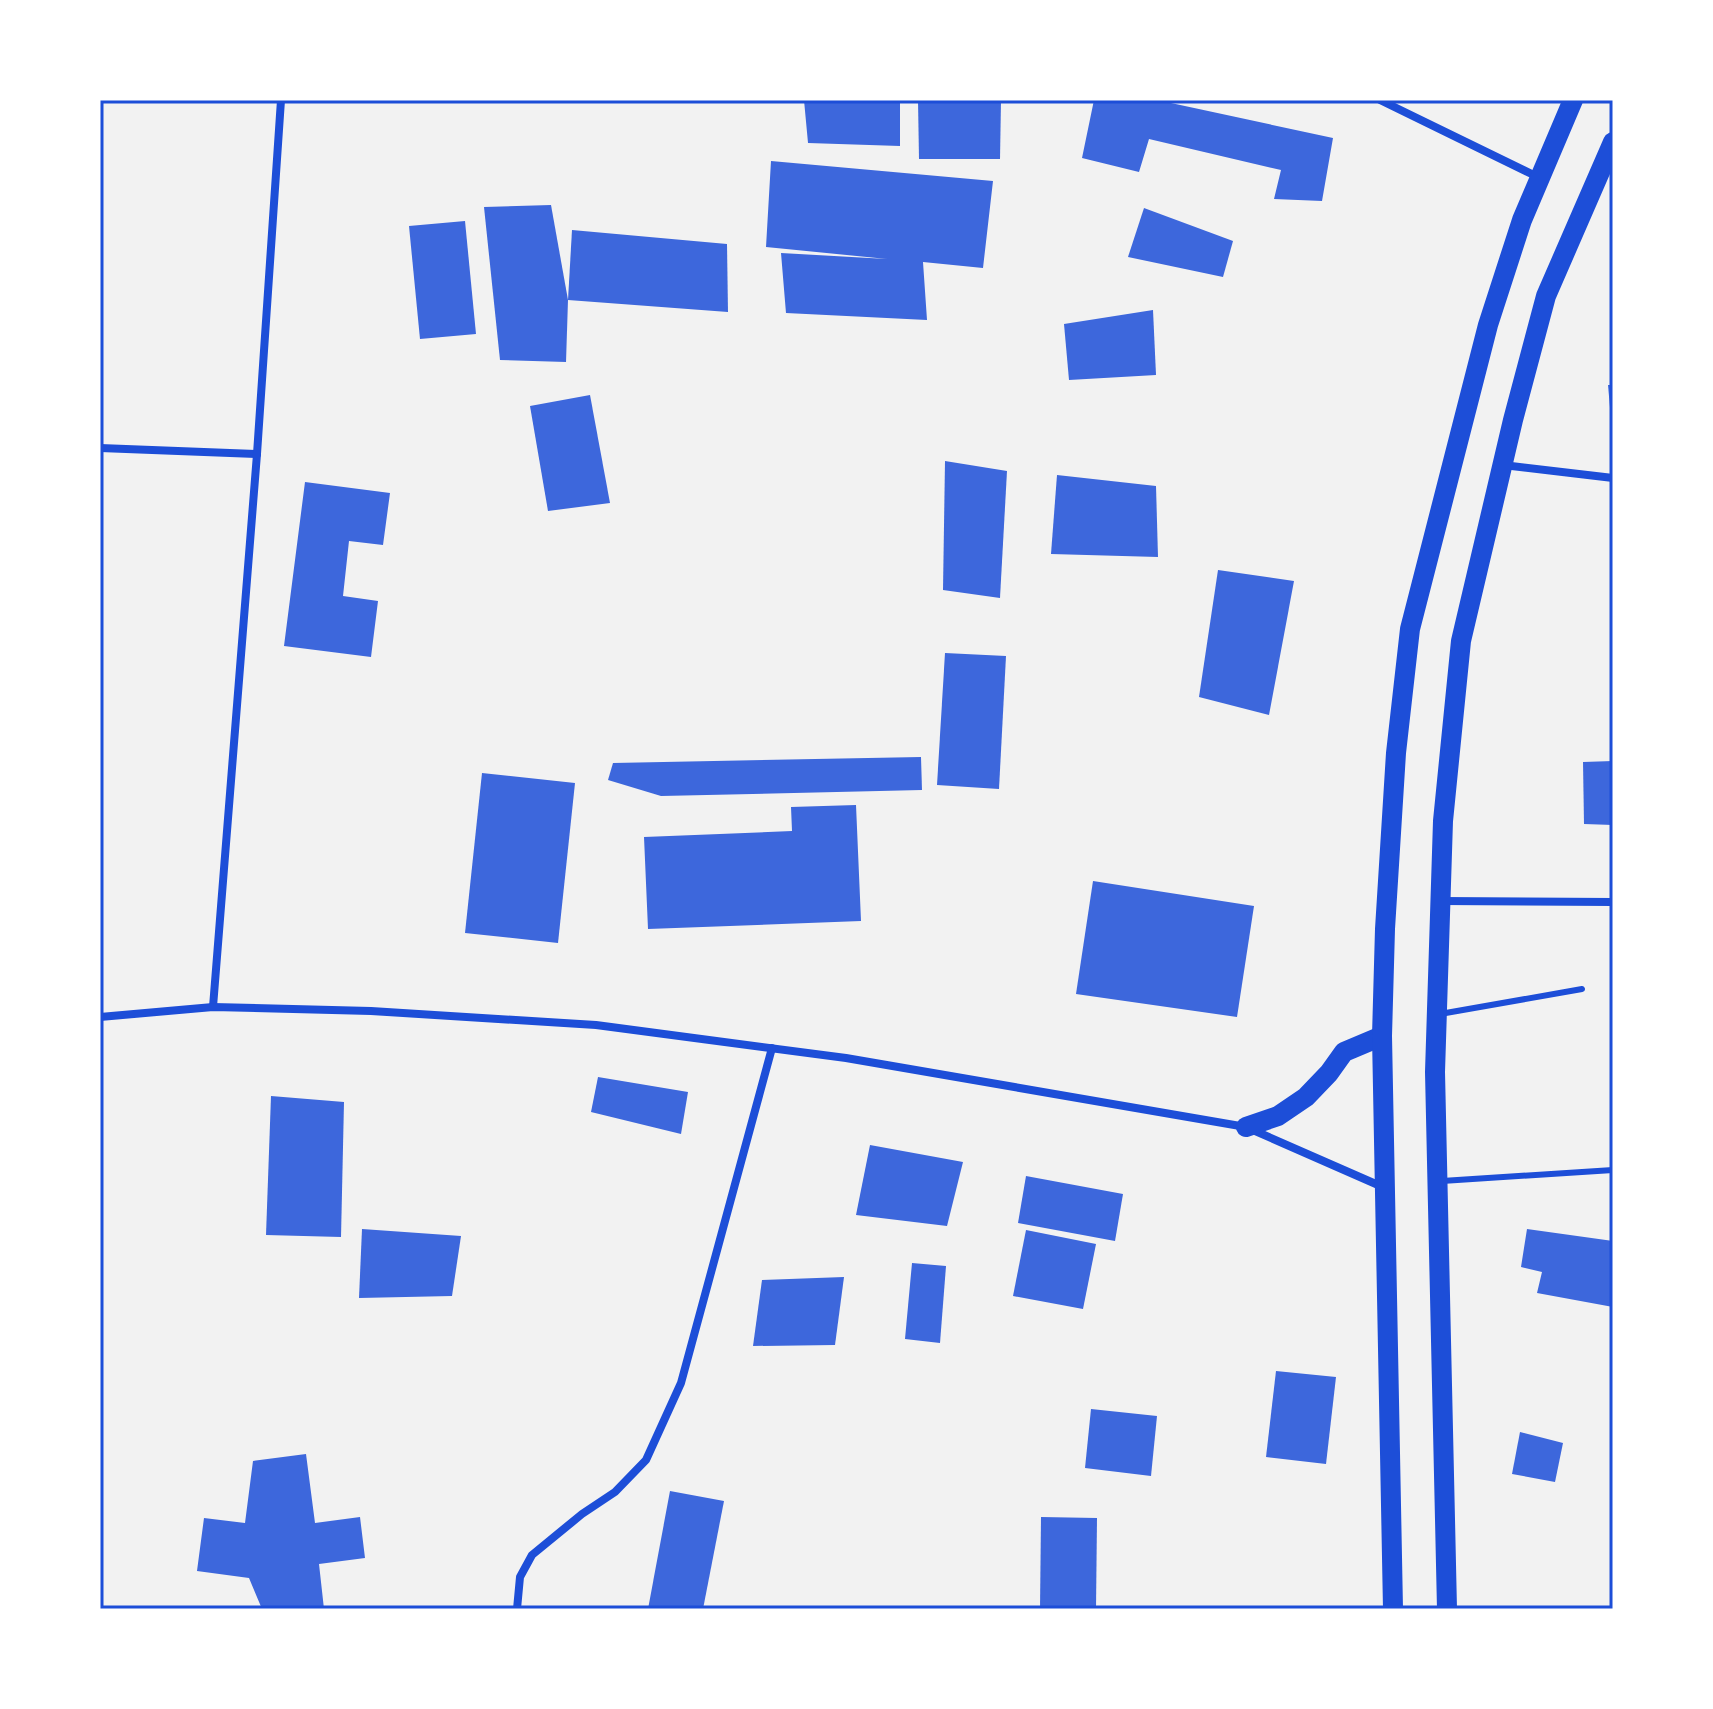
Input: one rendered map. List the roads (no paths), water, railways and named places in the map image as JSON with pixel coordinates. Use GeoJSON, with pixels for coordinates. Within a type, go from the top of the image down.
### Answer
{"type":"FeatureCollection","features":[{"type":"Feature","properties":{"kind":"main road"},"geometry":{"type":"LineString","coordinates":[[1393,1609],[1382,1036],[1396,753],[1410,629],[1488,325],[1522,220],[1573,100]]}},
{"type":"Feature","properties":{"kind":"main road"},"geometry":{"type":"LineString","coordinates":[[1447,1609],[1437,1014],[1443,821],[1461,641],[1546,296],[1613,142]]}},
{"type":"Feature","properties":{"kind":"main road"},"geometry":{"type":"LineString","coordinates":[[1246,1127],[1278,1116],[1329,1073],[1344,1052],[1382,1036]]}},
{"type":"Feature","properties":{"kind":"street"},"geometry":{"type":"LineString","coordinates":[[213,1007],[257,454],[281,100]]}},
{"type":"Feature","properties":{"kind":"street"},"geometry":{"type":"LineString","coordinates":[[1380,100],[1540,178]]}},
{"type":"Feature","properties":{"kind":"street"},"geometry":{"type":"LineString","coordinates":[[100,448],[257,454]]}},
{"type":"Feature","properties":{"kind":"street"},"geometry":{"type":"LineString","coordinates":[[1502,465],[1613,478]]}},
{"type":"Feature","properties":{"kind":"street"},"geometry":{"type":"LineString","coordinates":[[1440,901],[1613,902]]}},
{"type":"Feature","properties":{"kind":"street"},"geometry":{"type":"LineString","coordinates":[[100,1017],[213,1007],[371,1011],[596,1025],[772,1048],[1246,1127],[1386,1188]]}},
{"type":"Feature","properties":{"kind":"street"},"geometry":{"type":"LineString","coordinates":[[517,1609],[520,1577],[532,1555],[582,1514],[615,1492],[646,1460],[681,1383],[772,1048]]}},
{"type":"Feature","properties":{"kind":"lane"},"geometry":{"type":"LineString","coordinates":[[1437,1014],[1582,989]]}},
{"type":"Feature","properties":{"kind":"lane"},"geometry":{"type":"LineString","coordinates":[[1438,1181],[1613,1170]]}}]}
